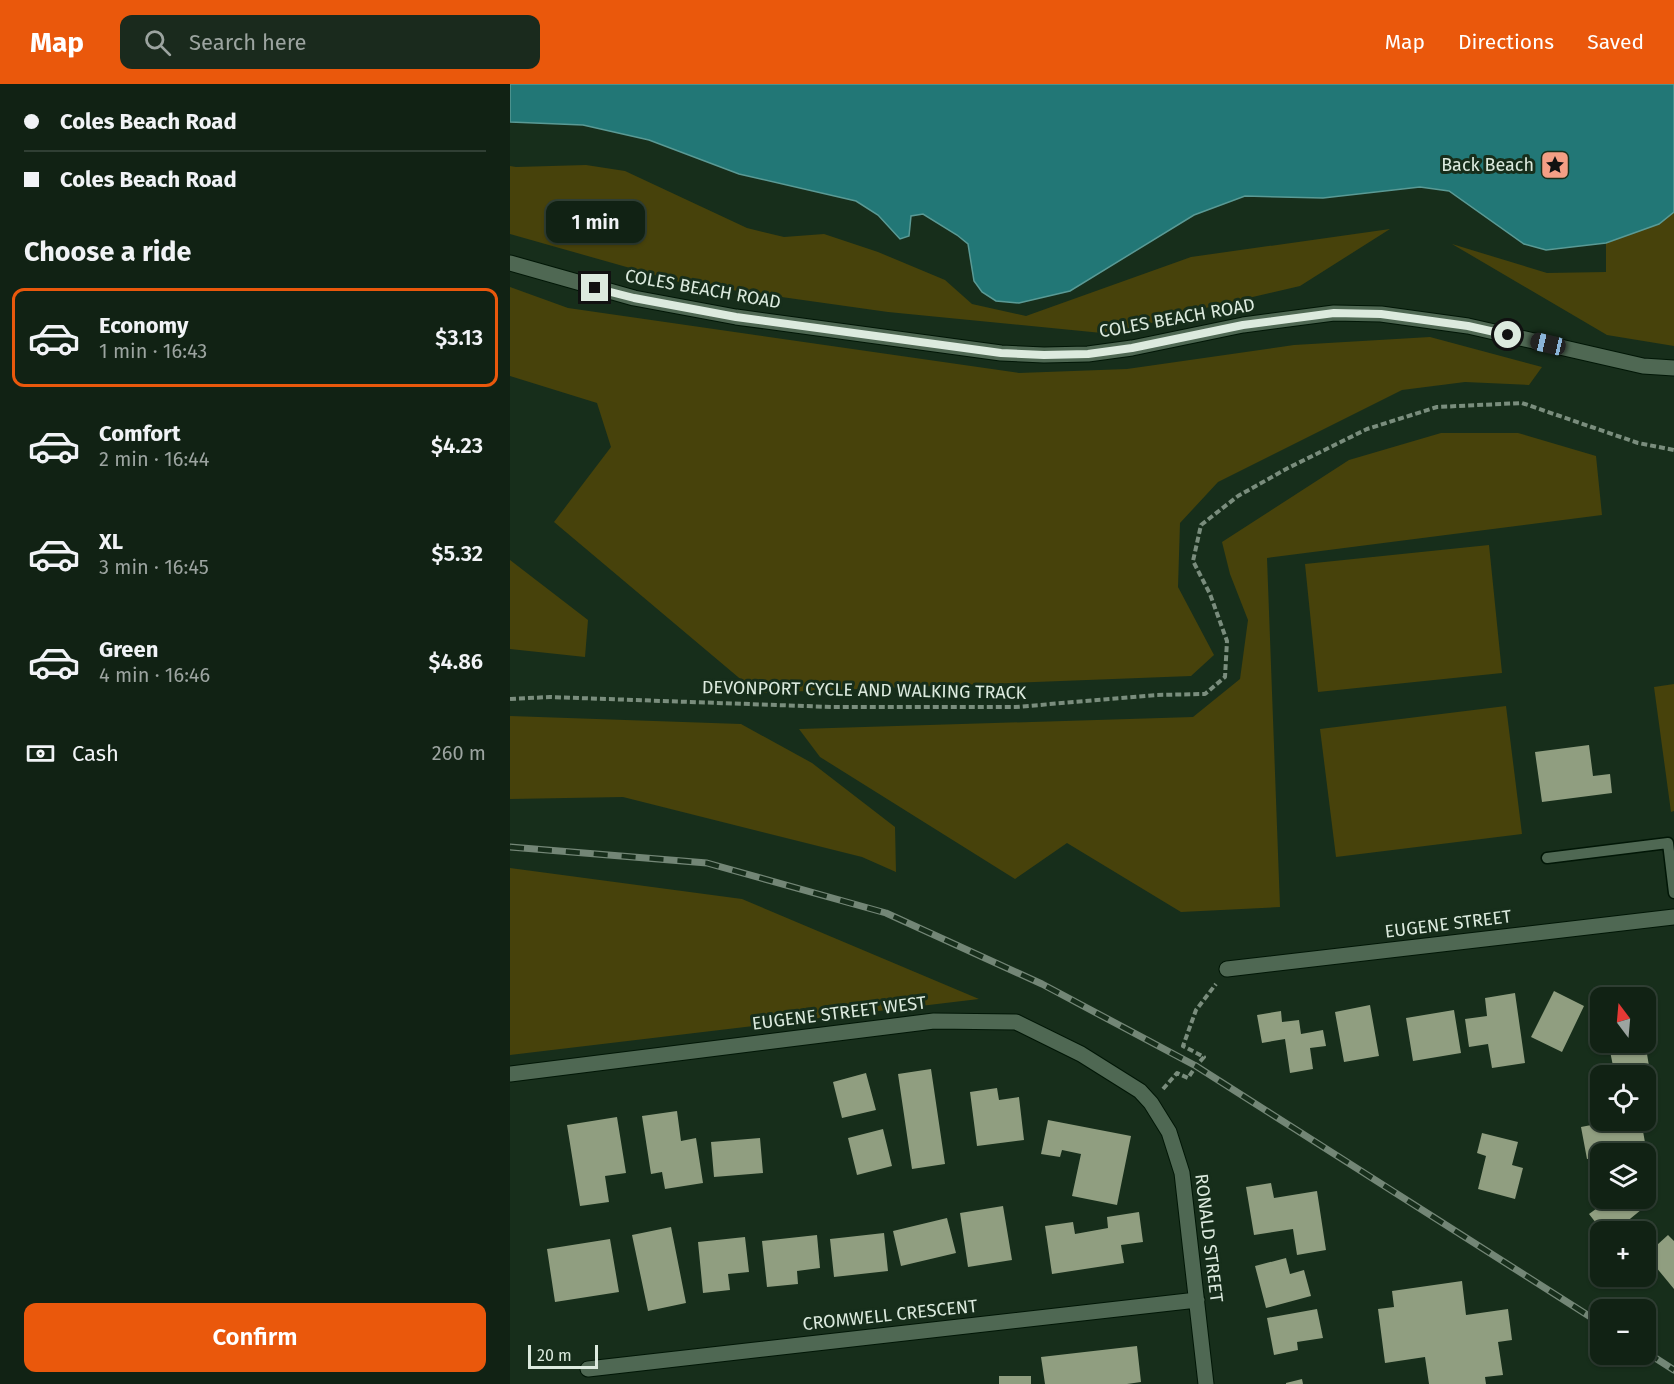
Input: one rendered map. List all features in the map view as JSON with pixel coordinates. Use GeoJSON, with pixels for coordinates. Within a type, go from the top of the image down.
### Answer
{"type":"FeatureCollection","features":[{"type":"Feature","properties":{"kind":"street","name":"COLES BEACH ROAD"},"geometry":{"type":"LineString","coordinates":[[510,263],[634,298],[736,317],[1001,353],[1088,354],[1132,348],[1243,325],[1334,313],[1381,314],[1468,326],[1643,366],[1674,368]]}},
{"type":"Feature","properties":{"kind":"street","name":"EUGENE STREET"},"geometry":{"type":"LineString","coordinates":[[1227,969],[1674,917]]}},
{"type":"Feature","properties":{"kind":"street","name":"EUGENE STREET WEST"},"geometry":{"type":"LineString","coordinates":[[510,1074],[934,1021],[1016,1022],[1081,1054],[1140,1091],[1150,1103]]}},
{"type":"Feature","properties":{"kind":"street","name":"RONALD STREET"},"geometry":{"type":"LineString","coordinates":[[1150,1103],[1169,1132],[1182,1173],[1206,1384]]}},
{"type":"Feature","properties":{"kind":"street","name":"CROMWELL CRESCENT"},"geometry":{"type":"LineString","coordinates":[[588,1369],[1197,1300]]}},
{"type":"Feature","properties":{"kind":"lane"},"geometry":{"type":"LineString","coordinates":[[1547,858],[1671,843],[1674,893]]}},
{"type":"Feature","properties":{"kind":"path","name":"DEVONPORT CYCLE AND WALKING TRACK"},"geometry":{"type":"LineString","coordinates":[[510,699],[550,697],[832,707],[1016,707],[1156,695],[1205,694],[1225,677],[1227,641],[1210,594],[1193,561],[1202,525],[1238,496],[1288,468],[1367,429],[1437,407],[1522,403],[1638,443],[1674,450]]}},
{"type":"Feature","properties":{"kind":"path"},"geometry":{"type":"LineString","coordinates":[[1150,1103],[1177,1073],[1188,1078],[1204,1057],[1184,1046],[1196,1010],[1227,969]]}},
{"type":"Feature","properties":{"kind":"shaded area"},"geometry":{"type":"Polygon","coordinates":[[[586,165],[625,171],[747,228],[784,237],[824,234],[878,252],[945,280],[972,304],[1026,316],[1191,257],[1390,229],[1300,286],[1201,309],[1112,334],[888,312],[683,283],[510,234],[510,166],[586,165]]]}},
{"type":"Feature","properties":{"kind":"shaded area"},"geometry":{"type":"Polygon","coordinates":[[[1674,212],[1674,346],[1607,335],[1452,244],[1547,273],[1606,272],[1606,243],[1658,224],[1674,212]]]}},
{"type":"Feature","properties":{"kind":"shaded area"},"geometry":{"type":"Polygon","coordinates":[[[510,287],[568,308],[1019,373],[1127,369],[1294,345],[1430,337],[1542,367],[1529,385],[1465,382],[1402,390],[1218,482],[1180,523],[1178,587],[1214,655],[1191,676],[757,693],[554,522],[611,447],[597,403],[510,376],[510,287]]]}},
{"type":"Feature","properties":{"kind":"shaded area"},"geometry":{"type":"Polygon","coordinates":[[[1441,433],[1518,433],[1596,456],[1602,515],[1267,558],[1280,907],[1181,912],[1067,843],[1015,879],[820,757],[799,729],[1193,717],[1240,679],[1248,620],[1230,574],[1222,542],[1349,460],[1441,433]]]}},
{"type":"Feature","properties":{"kind":"shaded area"},"geometry":{"type":"Polygon","coordinates":[[[1489,545],[1502,673],[1318,692],[1305,564],[1489,545]]]}},
{"type":"Feature","properties":{"kind":"shaded area"},"geometry":{"type":"Polygon","coordinates":[[[510,560],[588,620],[585,657],[510,649],[510,560]]]}},
{"type":"Feature","properties":{"kind":"shaded area"},"geometry":{"type":"Polygon","coordinates":[[[1674,684],[1674,811],[1671,812],[1654,687],[1674,684]]]}},
{"type":"Feature","properties":{"kind":"shaded area"},"geometry":{"type":"Polygon","coordinates":[[[1506,706],[1522,834],[1336,857],[1320,729],[1506,706]]]}},
{"type":"Feature","properties":{"kind":"shaded area"},"geometry":{"type":"Polygon","coordinates":[[[510,716],[741,724],[812,763],[895,827],[896,872],[862,857],[623,797],[510,799],[510,716]]]}},
{"type":"Feature","properties":{"kind":"shaded area"},"geometry":{"type":"Polygon","coordinates":[[[510,868],[742,899],[979,999],[510,1055],[510,868]]]}},
{"type":"Feature","properties":{"kind":"water"},"geometry":{"type":"Polygon","coordinates":[[[510,84],[1674,84],[1674,212],[1659,224],[1606,243],[1546,250],[1524,244],[1449,191],[1420,187],[1323,198],[1245,196],[1194,215],[1070,291],[1019,303],[996,301],[982,292],[974,281],[968,244],[923,214],[911,216],[909,236],[900,239],[878,215],[856,201],[739,174],[649,140],[583,125],[510,122],[510,84]]]}},
{"type":"Feature","properties":{"kind":"building"},"geometry":{"type":"Polygon","coordinates":[[[1589,745],[1593,776],[1610,774],[1612,793],[1542,802],[1535,752],[1589,745]]]}},
{"type":"Feature","properties":{"kind":"building"},"geometry":{"type":"Polygon","coordinates":[[[1554,991],[1584,1006],[1562,1052],[1531,1037],[1554,991]]]}},
{"type":"Feature","properties":{"kind":"building"},"geometry":{"type":"Polygon","coordinates":[[[1515,993],[1525,1063],[1492,1068],[1488,1044],[1469,1047],[1465,1019],[1487,1016],[1485,998],[1515,993]]]}},
{"type":"Feature","properties":{"kind":"building"},"geometry":{"type":"Polygon","coordinates":[[[1370,1005],[1379,1056],[1344,1062],[1335,1012],[1370,1005]]]}},
{"type":"Feature","properties":{"kind":"building"},"geometry":{"type":"Polygon","coordinates":[[[1454,1010],[1461,1053],[1413,1061],[1406,1018],[1454,1010]]]}},
{"type":"Feature","properties":{"kind":"building"},"geometry":{"type":"Polygon","coordinates":[[[1281,1011],[1282,1022],[1299,1020],[1301,1034],[1323,1030],[1326,1046],[1310,1048],[1313,1069],[1290,1073],[1285,1039],[1262,1043],[1257,1015],[1281,1011]]]}},
{"type":"Feature","properties":{"kind":"building"},"geometry":{"type":"Polygon","coordinates":[[[1610,1053],[1647,1053],[1649,1065],[1613,1065],[1610,1053]]]}},
{"type":"Feature","properties":{"kind":"building"},"geometry":{"type":"Polygon","coordinates":[[[931,1069],[945,1164],[912,1169],[898,1074],[931,1069]]]}},
{"type":"Feature","properties":{"kind":"building"},"geometry":{"type":"Polygon","coordinates":[[[866,1073],[876,1110],[842,1118],[833,1082],[866,1073]]]}},
{"type":"Feature","properties":{"kind":"building"},"geometry":{"type":"Polygon","coordinates":[[[997,1088],[999,1100],[1019,1097],[1024,1140],[977,1146],[970,1092],[997,1088]]]}},
{"type":"Feature","properties":{"kind":"building"},"geometry":{"type":"Polygon","coordinates":[[[677,1111],[681,1141],[696,1138],[703,1183],[665,1189],[662,1172],[651,1174],[642,1116],[677,1111]]]}},
{"type":"Feature","properties":{"kind":"building"},"geometry":{"type":"Polygon","coordinates":[[[617,1117],[626,1173],[605,1176],[609,1202],[580,1206],[567,1125],[617,1117]]]}},
{"type":"Feature","properties":{"kind":"building"},"geometry":{"type":"Polygon","coordinates":[[[1048,1120],[1131,1136],[1117,1205],[1072,1196],[1081,1154],[1062,1150],[1060,1157],[1041,1154],[1048,1120]]]}},
{"type":"Feature","properties":{"kind":"building"},"geometry":{"type":"Polygon","coordinates":[[[1590,1125],[1590,1131],[1643,1131],[1645,1143],[1590,1143],[1590,1159],[1587,1159],[1581,1127],[1590,1125]]]}},
{"type":"Feature","properties":{"kind":"building"},"geometry":{"type":"Polygon","coordinates":[[[883,1129],[892,1166],[857,1175],[848,1138],[883,1129]]]}},
{"type":"Feature","properties":{"kind":"building"},"geometry":{"type":"Polygon","coordinates":[[[1482,1133],[1518,1142],[1512,1165],[1523,1168],[1515,1199],[1478,1189],[1486,1156],[1477,1153],[1482,1133]]]}},
{"type":"Feature","properties":{"kind":"building"},"geometry":{"type":"Polygon","coordinates":[[[760,1138],[763,1173],[714,1177],[711,1142],[760,1138]]]}},
{"type":"Feature","properties":{"kind":"building"},"geometry":{"type":"Polygon","coordinates":[[[1271,1183],[1274,1198],[1317,1191],[1326,1250],[1297,1255],[1293,1229],[1254,1235],[1246,1187],[1271,1183]]]}},
{"type":"Feature","properties":{"kind":"building"},"geometry":{"type":"Polygon","coordinates":[[[1003,1206],[1012,1260],[968,1267],[960,1213],[1003,1206]]]}},
{"type":"Feature","properties":{"kind":"building"},"geometry":{"type":"Polygon","coordinates":[[[1596,1209],[1642,1209],[1627,1221],[1594,1221],[1589,1214],[1596,1209]]]}},
{"type":"Feature","properties":{"kind":"building"},"geometry":{"type":"Polygon","coordinates":[[[1139,1212],[1143,1242],[1121,1245],[1124,1263],[1052,1274],[1045,1226],[1073,1222],[1075,1234],[1108,1228],[1107,1217],[1139,1212]]]}},
{"type":"Feature","properties":{"kind":"building"},"geometry":{"type":"Polygon","coordinates":[[[947,1218],[956,1253],[901,1266],[893,1231],[947,1218]]]}},
{"type":"Feature","properties":{"kind":"building"},"geometry":{"type":"Polygon","coordinates":[[[671,1227],[686,1303],[648,1311],[632,1235],[671,1227]]]}},
{"type":"Feature","properties":{"kind":"building"},"geometry":{"type":"Polygon","coordinates":[[[884,1233],[888,1271],[834,1277],[830,1239],[884,1233]]]}},
{"type":"Feature","properties":{"kind":"building"},"geometry":{"type":"Polygon","coordinates":[[[817,1235],[820,1268],[797,1271],[798,1284],[767,1287],[762,1241],[817,1235]]]}},
{"type":"Feature","properties":{"kind":"building"},"geometry":{"type":"Polygon","coordinates":[[[1668,1235],[1674,1241],[1674,1289],[1656,1267],[1656,1246],[1668,1235]]]}},
{"type":"Feature","properties":{"kind":"building"},"geometry":{"type":"Polygon","coordinates":[[[745,1237],[749,1272],[728,1274],[730,1290],[703,1293],[698,1242],[745,1237]]]}},
{"type":"Feature","properties":{"kind":"building"},"geometry":{"type":"Polygon","coordinates":[[[610,1239],[619,1292],[555,1302],[547,1249],[610,1239]]]}},
{"type":"Feature","properties":{"kind":"building"},"geometry":{"type":"Polygon","coordinates":[[[1286,1258],[1290,1274],[1304,1270],[1311,1296],[1266,1308],[1255,1266],[1286,1258]]]}},
{"type":"Feature","properties":{"kind":"building"},"geometry":{"type":"Polygon","coordinates":[[[1462,1281],[1466,1315],[1508,1309],[1512,1340],[1498,1342],[1503,1375],[1485,1377],[1486,1384],[1429,1384],[1425,1357],[1385,1363],[1378,1309],[1394,1307],[1392,1291],[1462,1281]]]}},
{"type":"Feature","properties":{"kind":"building"},"geometry":{"type":"Polygon","coordinates":[[[1317,1309],[1323,1338],[1297,1342],[1298,1350],[1274,1355],[1267,1318],[1317,1309]]]}},
{"type":"Feature","properties":{"kind":"building"},"geometry":{"type":"Polygon","coordinates":[[[1137,1346],[1141,1382],[1045,1384],[1041,1357],[1137,1346]]]}},
{"type":"Feature","properties":{"kind":"building"},"geometry":{"type":"Polygon","coordinates":[[[999,1376],[1031,1376],[1031,1384],[999,1384],[999,1376]]]}},
{"type":"Feature","properties":{"kind":"building"},"geometry":{"type":"Polygon","coordinates":[[[1302,1379],[1303,1384],[1286,1384],[1286,1383],[1302,1379]]]}},
{"type":"Feature","properties":{"kind":"railway"},"geometry":{"type":"LineString","coordinates":[[510,847],[707,863],[886,913],[1042,984],[1196,1066],[1590,1317]]}},
{"type":"Feature","properties":{"kind":"railway"},"geometry":{"type":"LineString","coordinates":[[1656,1358],[1674,1370]]}},
{"type":"Feature","properties":{"kind":"place","name":"Back Beach"},"geometry":{"type":"Point","coordinates":[1555,165]}},
{"type":"Feature","properties":{"kind":"route"},"geometry":{"type":"LineString","coordinates":[[595,288],[634,298],[736,317],[1001,353],[1088,354],[1132,348],[1243,325],[1334,313],[1381,314],[1468,326],[1508,335]]}}]}
